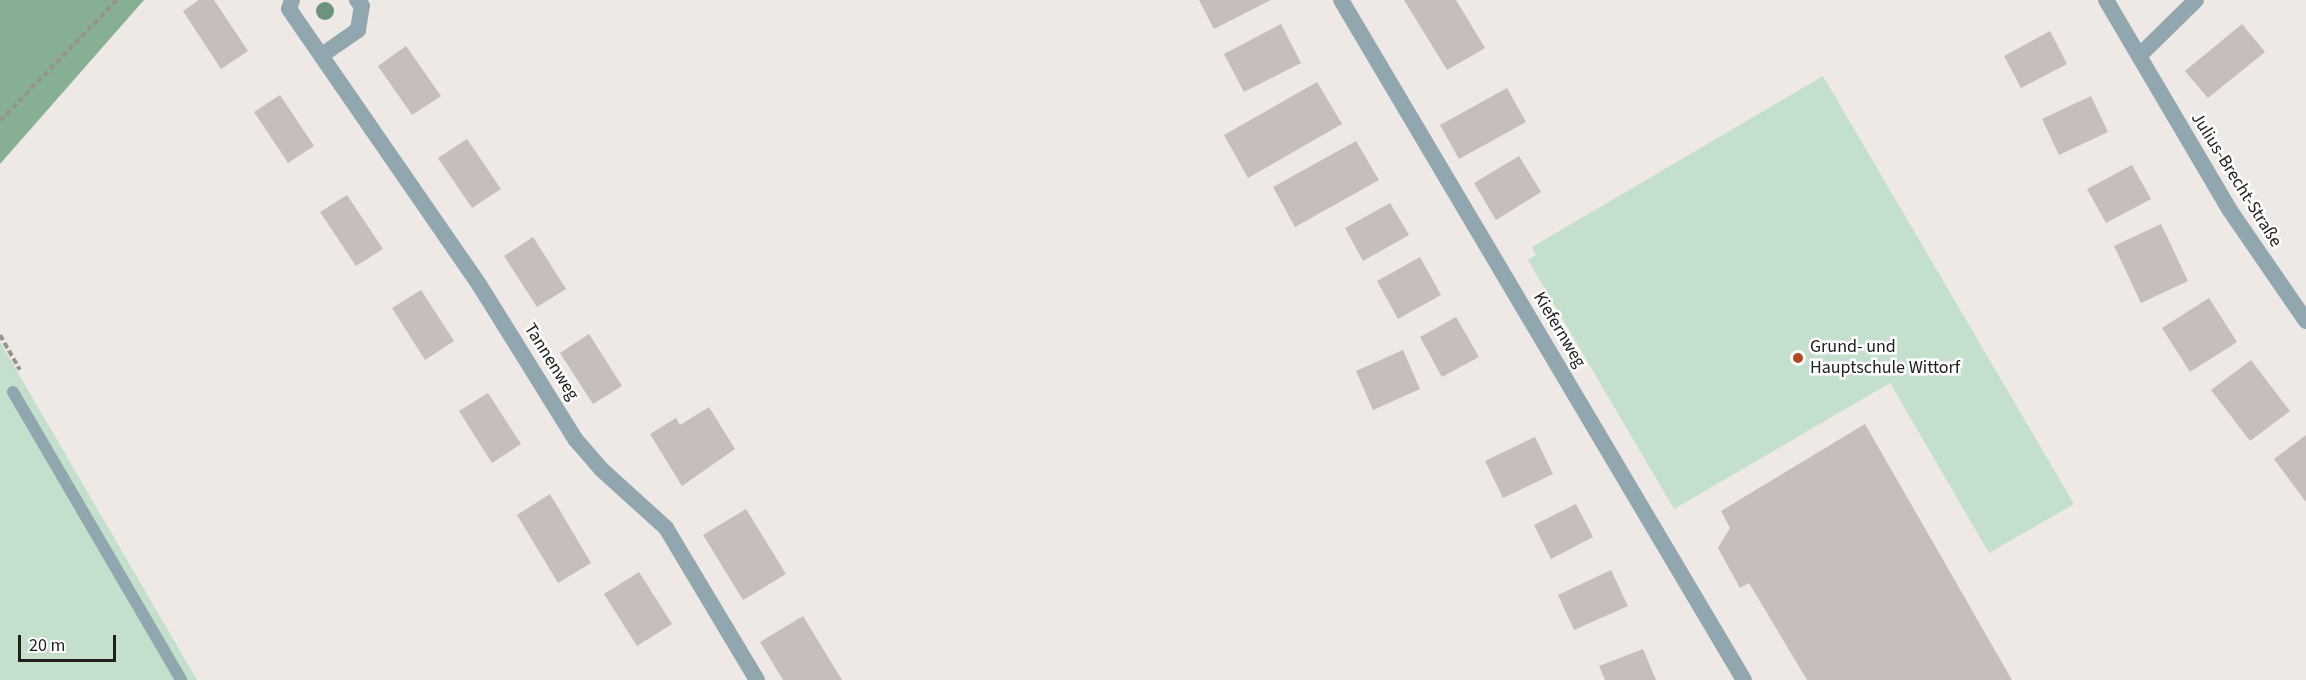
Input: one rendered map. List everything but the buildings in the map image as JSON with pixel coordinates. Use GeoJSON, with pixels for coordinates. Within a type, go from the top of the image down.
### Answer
{"type":"FeatureCollection","features":[{"type":"Feature","properties":{"kind":"street","name":"Tannenweg"},"geometry":{"type":"LineString","coordinates":[[292,0],[289,9],[480,286],[576,440],[601,469],[666,528],[757,680]]}},
{"type":"Feature","properties":{"kind":"street"},"geometry":{"type":"LineString","coordinates":[[322,55],[358,30],[362,6],[357,0]]}},
{"type":"Feature","properties":{"kind":"street","name":"Kiefernweg"},"geometry":{"type":"LineString","coordinates":[[1341,0],[1744,680]]}},
{"type":"Feature","properties":{"kind":"street","name":"Julius-Brecht-Straße"},"geometry":{"type":"LineString","coordinates":[[2106,0],[2229,209],[2306,321]]}},
{"type":"Feature","properties":{"kind":"street"},"geometry":{"type":"LineString","coordinates":[[2139,56],[2196,0]]}},
{"type":"Feature","properties":{"kind":"lane"},"geometry":{"type":"LineString","coordinates":[[13,392],[181,680]]}},
{"type":"Feature","properties":{"kind":"path"},"geometry":{"type":"LineString","coordinates":[[0,121],[117,0]]}},
{"type":"Feature","properties":{"kind":"green space"},"geometry":{"type":"Polygon","coordinates":[[[0,0],[144,0],[0,164],[0,0]]]}},
{"type":"Feature","properties":{"kind":"green space"},"geometry":{"type":"Polygon","coordinates":[[[1823,76],[2074,504],[1989,553],[1890,383],[1674,509],[1528,260],[1536,255],[1532,247],[1823,76]]]}},
{"type":"Feature","properties":{"kind":"green space"},"geometry":{"type":"Polygon","coordinates":[[[0,342],[197,680],[0,680],[0,342]]]}},
{"type":"Feature","properties":{"kind":"place","name":"Grund- und Hauptschule Wittorf"},"geometry":{"type":"Point","coordinates":[1798,358]}}]}
